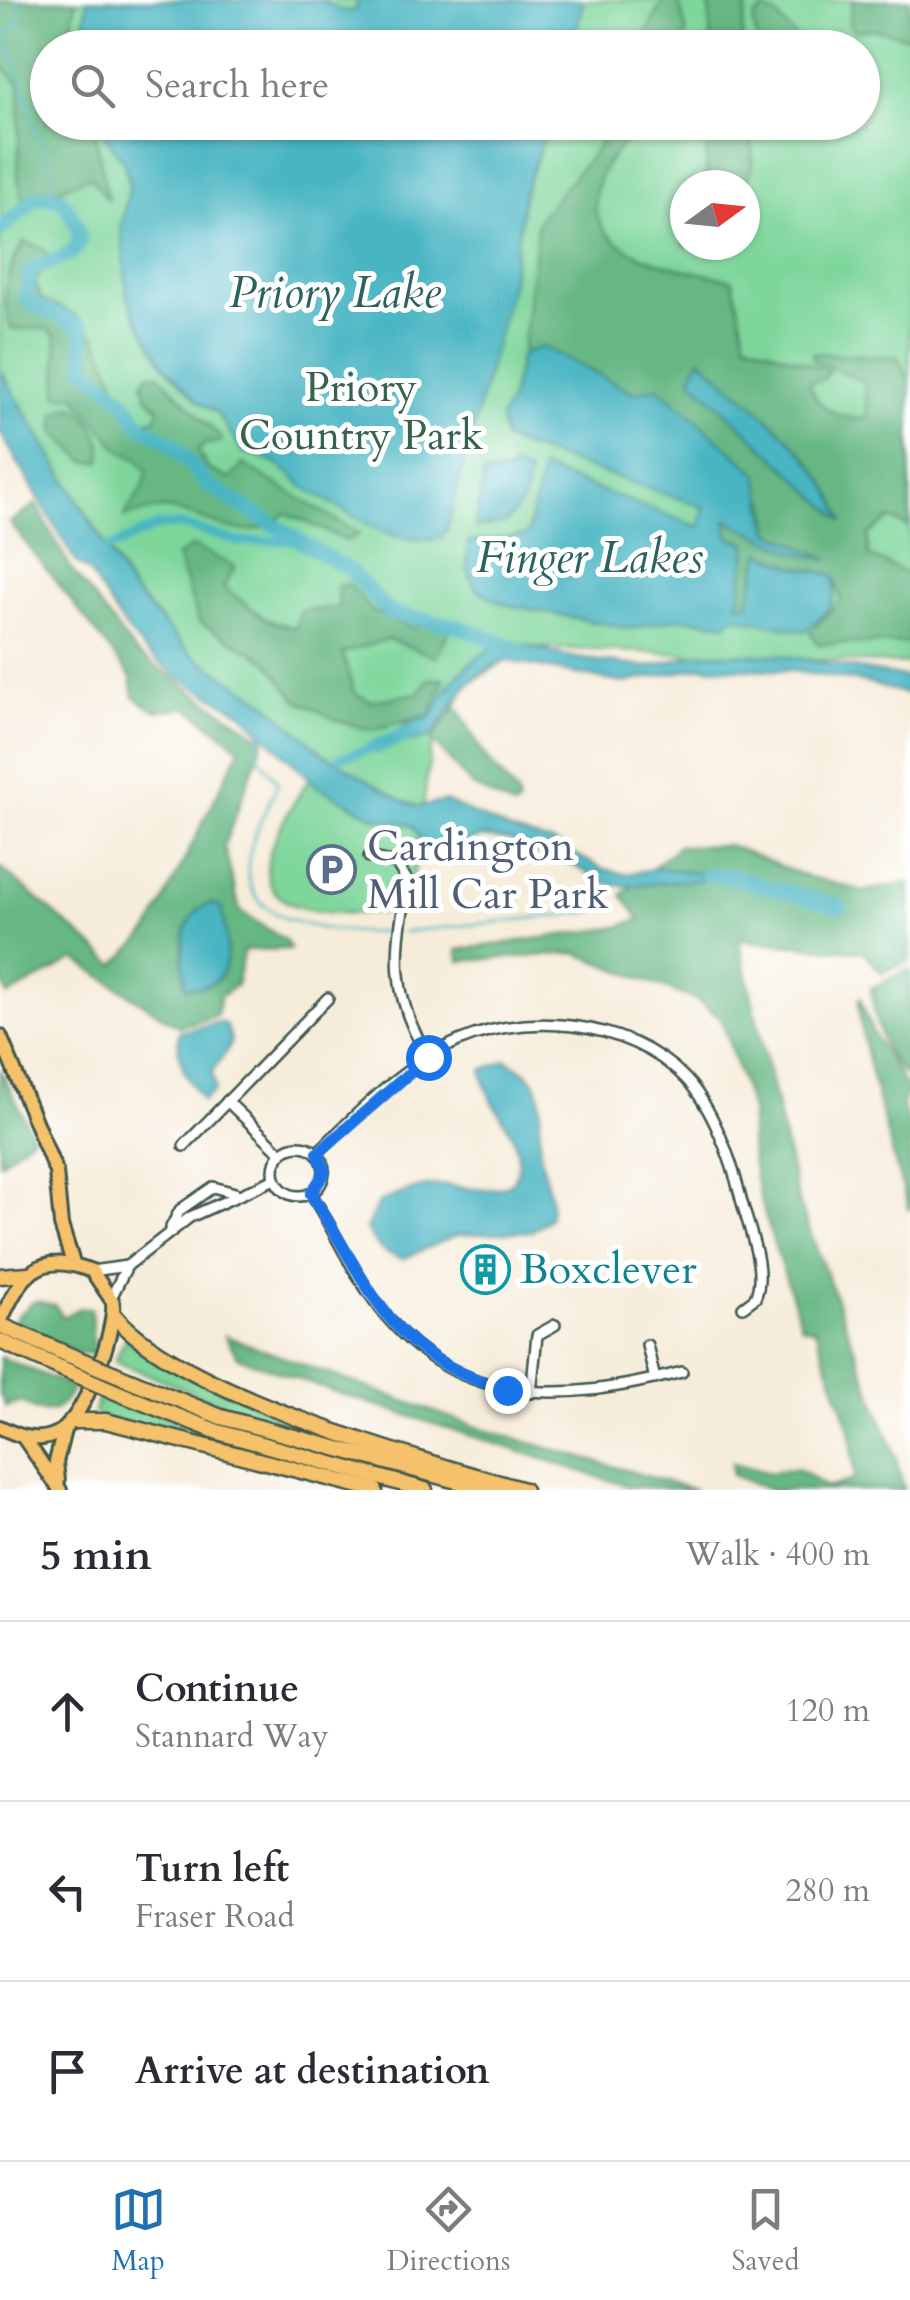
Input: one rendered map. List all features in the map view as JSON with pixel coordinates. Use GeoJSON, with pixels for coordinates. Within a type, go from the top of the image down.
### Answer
{"type":"FeatureCollection","features":[{"type":"Feature","properties":{"kind":"highway"},"geometry":{"type":"LineString","coordinates":[[0,1276],[34,1270]]}},
{"type":"Feature","properties":{"kind":"highway"},"geometry":{"type":"LineString","coordinates":[[114,1315],[128,1331],[195,1373],[332,1430],[524,1490]]}},
{"type":"Feature","properties":{"kind":"highway"},"geometry":{"type":"LineString","coordinates":[[0,1324],[28,1345],[235,1437],[425,1490]]}},
{"type":"Feature","properties":{"kind":"highway"},"geometry":{"type":"LineString","coordinates":[[0,1341],[28,1345]]}},
{"type":"Feature","properties":{"kind":"highway"},"geometry":{"type":"LineString","coordinates":[[126,1388],[490,1490]]}},
{"type":"Feature","properties":{"kind":"highway"},"geometry":{"type":"LineString","coordinates":[[68,1426],[106,1421],[375,1490]]}},
{"type":"Feature","properties":{"kind":"main road"},"geometry":{"type":"LineString","coordinates":[[0,1036],[46,1144],[73,1264]]}},
{"type":"Feature","properties":{"kind":"main road"},"geometry":{"type":"LineString","coordinates":[[0,1324],[34,1270],[58,1241],[62,1225]]}},
{"type":"Feature","properties":{"kind":"main road"},"geometry":{"type":"LineString","coordinates":[[34,1270],[73,1264],[92,1271],[112,1296],[110,1337],[68,1426],[56,1462],[59,1487]]}},
{"type":"Feature","properties":{"kind":"main road"},"geometry":{"type":"LineString","coordinates":[[24,1438],[68,1426]]}},
{"type":"Feature","properties":{"kind":"main road"},"geometry":{"type":"LineString","coordinates":[[0,1427],[24,1438],[59,1487]]}},
{"type":"Feature","properties":{"kind":"street"},"geometry":{"type":"LineString","coordinates":[[369,857],[394,862],[409,882],[397,950],[400,1001],[428,1057]]}},
{"type":"Feature","properties":{"kind":"street"},"geometry":{"type":"LineString","coordinates":[[184,1146],[328,998]]}},
{"type":"Feature","properties":{"kind":"street"},"geometry":{"type":"LineString","coordinates":[[318,1153],[428,1057],[474,1035],[506,1026],[588,1028],[618,1037],[671,1065],[690,1083],[735,1172],[760,1276],[756,1298],[742,1308]]}},
{"type":"Feature","properties":{"kind":"street"},"geometry":{"type":"LineString","coordinates":[[227,1102],[281,1153]]}},
{"type":"Feature","properties":{"kind":"street"},"geometry":{"type":"LineString","coordinates":[[300,1146],[318,1153],[325,1172],[311,1194],[286,1193],[275,1179],[274,1169],[281,1153],[300,1146]]}},
{"type":"Feature","properties":{"kind":"street"},"geometry":{"type":"LineString","coordinates":[[112,1296],[127,1266],[170,1229],[180,1210],[213,1187],[235,1194],[275,1179]]}},
{"type":"Feature","properties":{"kind":"street"},"geometry":{"type":"LineString","coordinates":[[311,1194],[372,1298],[412,1344],[440,1364],[479,1382],[531,1393],[600,1391],[682,1372]]}},
{"type":"Feature","properties":{"kind":"street"},"geometry":{"type":"LineString","coordinates":[[92,1271],[127,1266]]}},
{"type":"Feature","properties":{"kind":"street"},"geometry":{"type":"LineString","coordinates":[[531,1393],[537,1335],[555,1326]]}},
{"type":"Feature","properties":{"kind":"street"},"geometry":{"type":"LineString","coordinates":[[648,1345],[655,1379]]}},
{"type":"Feature","properties":{"kind":"green space","name":"Priory Country Park"},"geometry":{"type":"Polygon","coordinates":[[[0,0],[910,0],[910,664],[529,647],[467,685],[431,748],[409,910],[332,913],[306,909],[285,900],[271,886],[268,864],[277,834],[324,754],[264,702],[191,654],[132,589],[0,370],[0,0]]]}},
{"type":"Feature","properties":{"kind":"green space"},"geometry":{"type":"Polygon","coordinates":[[[0,0],[76,0],[71,30],[30,30],[30,140],[96,140],[108,200],[90,176],[23,204],[18,179],[20,85],[0,63],[0,0]]]}},
{"type":"Feature","properties":{"kind":"green space"},"geometry":{"type":"Polygon","coordinates":[[[664,0],[702,0],[679,3],[686,30],[648,30],[664,0]]]}},
{"type":"Feature","properties":{"kind":"green space"},"geometry":{"type":"Polygon","coordinates":[[[709,0],[748,0],[743,30],[710,30],[709,0]]]}},
{"type":"Feature","properties":{"kind":"green space"},"geometry":{"type":"Polygon","coordinates":[[[853,0],[910,0],[910,38],[874,29],[854,30],[849,24],[853,0]]]}},
{"type":"Feature","properties":{"kind":"green space"},"geometry":{"type":"Polygon","coordinates":[[[765,10],[776,15],[789,30],[755,30],[756,15],[765,10]]]}},
{"type":"Feature","properties":{"kind":"green space"},"geometry":{"type":"Polygon","coordinates":[[[601,140],[627,140],[599,179],[595,205],[602,226],[617,242],[637,254],[733,280],[746,341],[829,371],[824,379],[810,382],[817,399],[831,411],[850,418],[868,417],[864,382],[813,360],[812,353],[898,357],[910,382],[910,527],[890,519],[868,535],[869,556],[910,575],[910,643],[818,644],[810,632],[841,600],[834,575],[789,565],[762,553],[748,604],[739,604],[747,544],[728,538],[725,519],[797,553],[824,558],[770,532],[767,502],[634,393],[543,347],[522,354],[538,220],[601,140]]]}},
{"type":"Feature","properties":{"kind":"green space"},"geometry":{"type":"Polygon","coordinates":[[[707,140],[750,140],[751,170],[706,170],[707,140]]]}},
{"type":"Feature","properties":{"kind":"green space"},"geometry":{"type":"Polygon","coordinates":[[[24,242],[42,248],[51,258],[35,282],[41,299],[74,315],[92,333],[132,422],[155,419],[159,408],[147,397],[143,383],[149,374],[158,374],[221,438],[221,442],[205,444],[198,452],[208,469],[230,479],[243,464],[359,534],[347,541],[286,513],[271,524],[244,530],[166,509],[124,517],[144,485],[147,471],[137,458],[120,451],[75,396],[58,396],[56,337],[48,329],[11,329],[7,285],[24,242]]]}},
{"type":"Feature","properties":{"kind":"green space"},"geometry":{"type":"Polygon","coordinates":[[[72,406],[95,429],[101,461],[86,462],[55,432],[55,414],[72,406]]]}},
{"type":"Feature","properties":{"kind":"green space"},"geometry":{"type":"Polygon","coordinates":[[[36,504],[71,569],[136,653],[264,739],[224,846],[240,911],[286,941],[290,949],[244,950],[236,985],[220,997],[216,1016],[179,1027],[75,959],[8,996],[0,974],[0,867],[115,965],[149,931],[240,748],[188,708],[155,711],[134,697],[131,677],[10,523],[36,504]]]}},
{"type":"Feature","properties":{"kind":"green space"},"geometry":{"type":"Polygon","coordinates":[[[193,546],[235,567],[223,587],[267,620],[295,628],[301,611],[339,607],[337,586],[349,584],[372,611],[412,628],[426,621],[449,631],[436,657],[388,639],[343,653],[354,693],[371,701],[419,693],[428,679],[444,679],[430,715],[371,730],[336,720],[296,699],[267,661],[199,622],[177,556],[193,546]]]}},
{"type":"Feature","properties":{"kind":"green space"},"geometry":{"type":"Polygon","coordinates":[[[457,706],[484,755],[516,793],[519,803],[514,808],[471,785],[431,739],[457,706]]]}},
{"type":"Feature","properties":{"kind":"green space"},"geometry":{"type":"Polygon","coordinates":[[[729,845],[802,875],[864,891],[910,883],[910,961],[882,973],[864,952],[739,940],[798,1200],[895,1454],[904,1490],[772,1490],[732,1475],[732,1463],[769,1473],[797,1468],[828,1488],[855,1479],[850,1429],[815,1329],[801,1326],[766,1218],[752,1161],[752,1114],[721,1018],[696,1000],[576,953],[460,961],[457,950],[619,927],[640,919],[622,895],[678,846],[729,845]]]}},
{"type":"Feature","properties":{"kind":"green space"},"geometry":{"type":"Polygon","coordinates":[[[910,969],[910,1079],[887,1050],[871,988],[910,969]]]}},
{"type":"Feature","properties":{"kind":"green space"},"geometry":{"type":"Polygon","coordinates":[[[860,998],[872,1032],[908,1090],[902,1105],[910,1127],[910,1211],[869,1065],[860,998]]]}},
{"type":"Feature","properties":{"kind":"green space"},"geometry":{"type":"Polygon","coordinates":[[[0,1069],[33,1136],[0,1163],[0,1069]]]}},
{"type":"Feature","properties":{"kind":"green space"},"geometry":{"type":"Polygon","coordinates":[[[35,1301],[55,1305],[63,1317],[79,1308],[91,1308],[93,1354],[78,1353],[14,1324],[17,1316],[35,1301]]]}},
{"type":"Feature","properties":{"kind":"green space"},"geometry":{"type":"Polygon","coordinates":[[[225,1336],[482,1429],[695,1490],[627,1486],[332,1391],[238,1357],[225,1336]]]}},
{"type":"Feature","properties":{"kind":"green space"},"geometry":{"type":"Polygon","coordinates":[[[125,1338],[195,1379],[397,1462],[225,1405],[115,1361],[125,1338]]]}},
{"type":"Feature","properties":{"kind":"green space"},"geometry":{"type":"Polygon","coordinates":[[[0,1357],[73,1387],[69,1396],[52,1410],[38,1410],[23,1402],[6,1407],[0,1395],[0,1357]]]}},
{"type":"Feature","properties":{"kind":"green space"},"geometry":{"type":"Polygon","coordinates":[[[101,1393],[218,1436],[331,1468],[330,1473],[97,1416],[94,1412],[101,1393]]]}},
{"type":"Feature","properties":{"kind":"water"},"geometry":{"type":"Polygon","coordinates":[[[88,0],[320,0],[343,11],[356,10],[358,0],[584,0],[576,30],[84,30],[88,0]]]}},
{"type":"Feature","properties":{"kind":"water","name":"Priory Lake"},"geometry":{"type":"Polygon","coordinates":[[[108,140],[543,140],[524,192],[511,286],[446,531],[439,539],[420,540],[385,532],[302,486],[275,464],[243,452],[217,413],[199,402],[164,366],[127,294],[121,227],[130,184],[124,163],[108,140]]]}},
{"type":"Feature","properties":{"kind":"water","name":"Finger Lakes"},"geometry":{"type":"Polygon","coordinates":[[[543,347],[634,393],[658,387],[758,474],[770,532],[830,560],[797,553],[726,520],[729,537],[747,543],[739,604],[748,604],[761,552],[789,565],[834,575],[835,594],[825,613],[804,631],[734,617],[727,624],[681,618],[631,629],[503,604],[476,589],[467,569],[468,542],[527,535],[542,469],[700,527],[704,507],[504,440],[500,419],[510,400],[521,354],[543,347]]]}},
{"type":"Feature","properties":{"kind":"water","name":"Finger Lakes"},"geometry":{"type":"Polygon","coordinates":[[[700,358],[802,452],[833,497],[844,522],[691,379],[700,358]]]}},
{"type":"Feature","properties":{"kind":"water"},"geometry":{"type":"Polygon","coordinates":[[[0,370],[131,589],[191,654],[265,702],[324,754],[405,802],[420,807],[445,801],[514,832],[555,843],[601,868],[625,874],[659,868],[730,877],[627,886],[605,883],[571,864],[528,851],[511,841],[481,837],[453,849],[426,847],[412,825],[376,818],[317,786],[242,713],[176,676],[146,652],[118,618],[89,572],[76,562],[0,432],[0,370]]]}},
{"type":"Feature","properties":{"kind":"water","name":"Finger Lakes"},"geometry":{"type":"Polygon","coordinates":[[[514,466],[529,474],[524,501],[505,523],[475,528],[484,474],[507,472],[514,466]]]}},
{"type":"Feature","properties":{"kind":"water"},"geometry":{"type":"Polygon","coordinates":[[[504,640],[576,658],[648,667],[701,653],[780,655],[910,678],[910,695],[863,682],[791,671],[703,667],[623,683],[508,661],[494,665],[471,681],[430,738],[390,745],[388,740],[410,722],[432,717],[444,692],[460,672],[504,640]]]}},
{"type":"Feature","properties":{"kind":"water"},"geometry":{"type":"Polygon","coordinates":[[[211,903],[221,907],[225,963],[214,982],[185,987],[183,950],[187,928],[200,909],[211,903]]]}},
{"type":"Feature","properties":{"kind":"water"},"geometry":{"type":"Polygon","coordinates":[[[219,1022],[226,1025],[230,1045],[212,1072],[215,1090],[203,1101],[183,1069],[179,1032],[219,1022]]]}},
{"type":"Feature","properties":{"kind":"water"},"geometry":{"type":"Polygon","coordinates":[[[506,1060],[523,1070],[539,1090],[539,1141],[550,1195],[549,1219],[532,1231],[456,1235],[403,1259],[385,1252],[366,1229],[378,1203],[430,1185],[490,1189],[512,1182],[517,1172],[515,1144],[488,1093],[482,1070],[506,1060]]]}},
{"type":"Feature","properties":{"kind":"waterway"},"geometry":{"type":"LineString","coordinates":[[18,0],[20,22],[3,37],[30,109]]}},
{"type":"Feature","properties":{"kind":"waterway"},"geometry":{"type":"LineString","coordinates":[[40,140],[54,170]]}},
{"type":"Feature","properties":{"kind":"waterway"},"geometry":{"type":"LineString","coordinates":[[49,198],[53,181]]}},
{"type":"Feature","properties":{"kind":"waterway"},"geometry":{"type":"LineString","coordinates":[[0,230],[37,197],[61,199],[78,229],[77,247],[30,270],[26,297],[83,329],[84,367],[123,399],[141,426],[172,443],[209,486],[352,572],[389,613],[457,626],[519,650]]}},
{"type":"Feature","properties":{"kind":"waterway"},"geometry":{"type":"LineString","coordinates":[[99,553],[158,526],[182,525],[239,542],[302,540]]}},
{"type":"Feature","properties":{"kind":"waterway"},"geometry":{"type":"LineString","coordinates":[[261,732],[257,754],[278,783],[252,843],[248,864],[251,886],[262,903],[302,924],[352,932],[395,932]]}},
{"type":"Feature","properties":{"kind":"waterway"},"geometry":{"type":"LineString","coordinates":[[375,747],[408,734]]}},
{"type":"Feature","properties":{"kind":"waterway"},"geometry":{"type":"LineString","coordinates":[[339,758],[375,747]]}},
{"type":"Feature","properties":{"kind":"waterway"},"geometry":{"type":"LineString","coordinates":[[708,875],[729,876],[840,907]]}},
{"type":"Feature","properties":{"kind":"waterway"},"geometry":{"type":"LineString","coordinates":[[403,932],[591,912],[617,885]]}},
{"type":"Feature","properties":{"kind":"place","name":"Cardington Mill Car Park"},"geometry":{"type":"Point","coordinates":[332,870]}},
{"type":"Feature","properties":{"kind":"place","name":"Boxclever"},"geometry":{"type":"Point","coordinates":[485,1269]}},
{"type":"Feature","properties":{"kind":"route"},"geometry":{"type":"LineString","coordinates":[[428,1057],[318,1153],[325,1172],[318,1189],[311,1194],[372,1298],[412,1344],[449,1368],[507,1390]]}}]}
